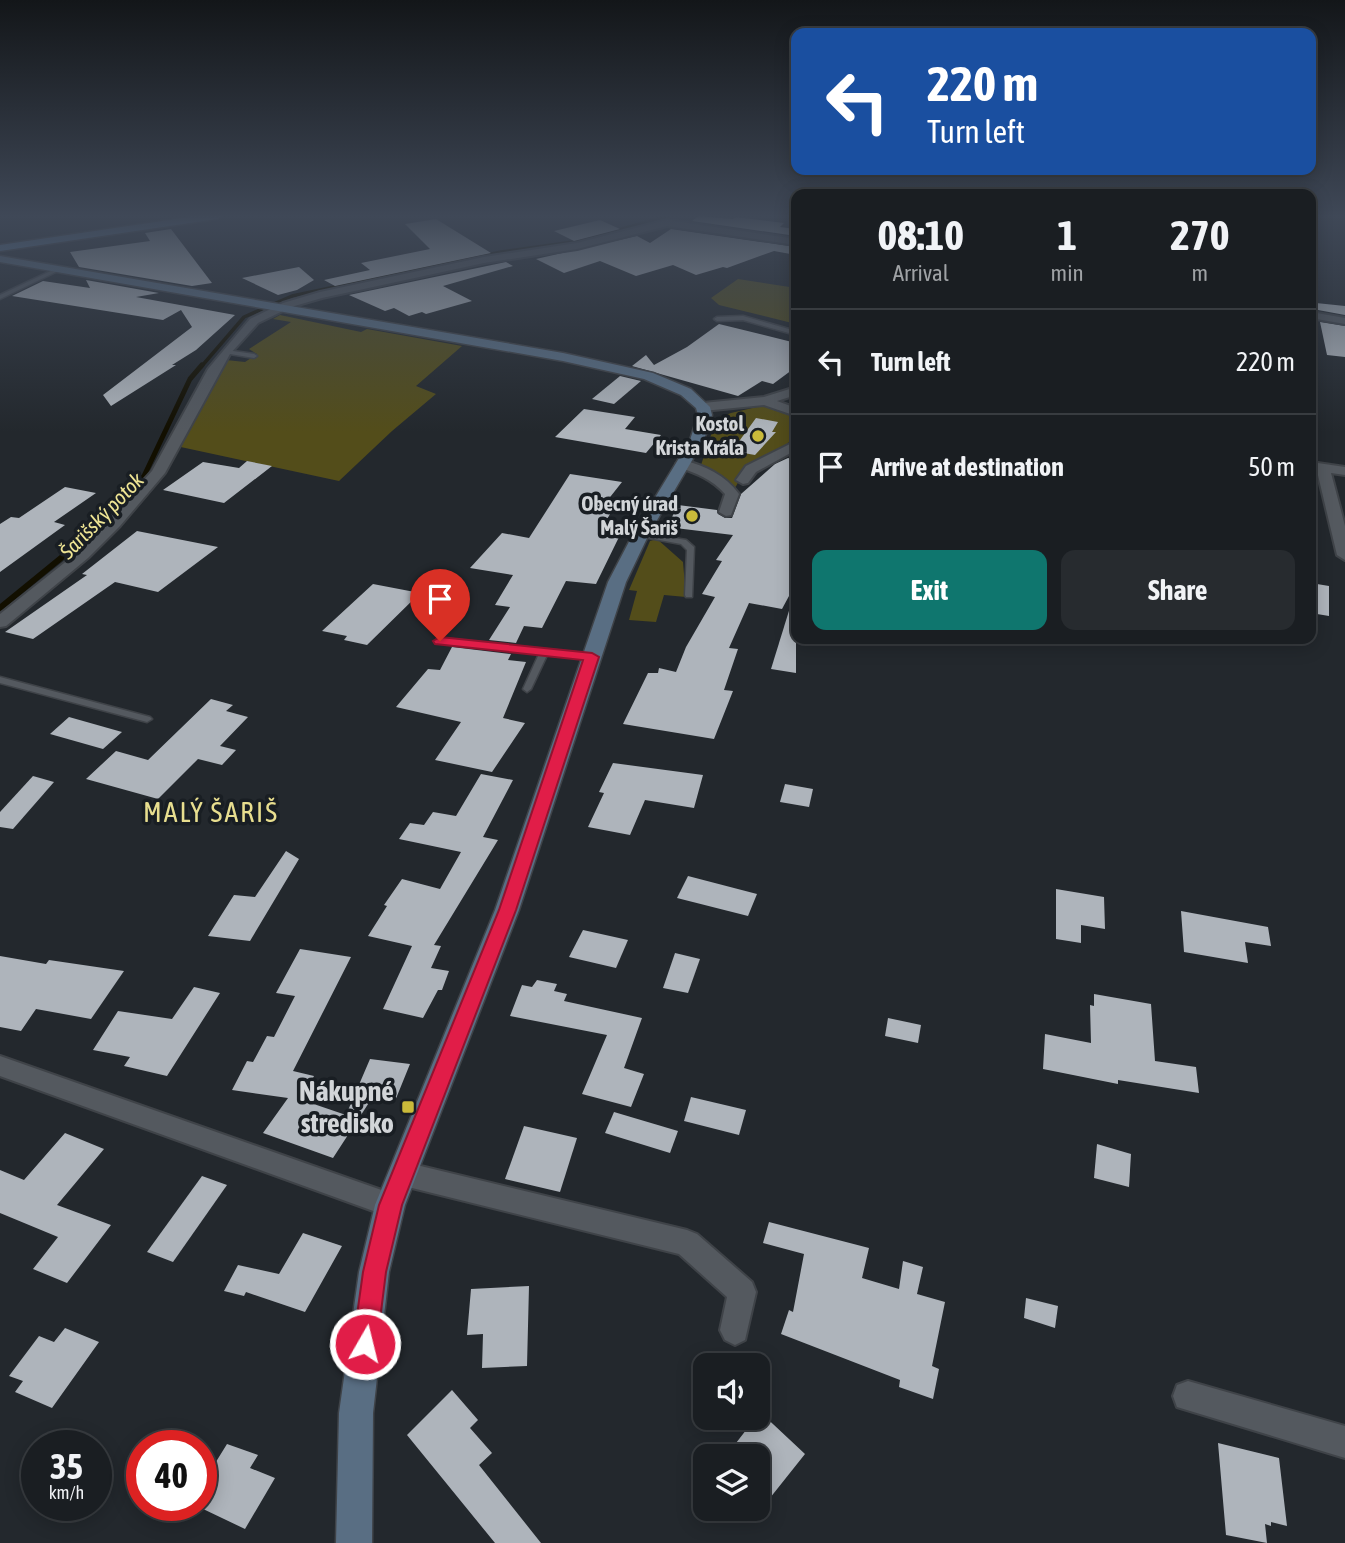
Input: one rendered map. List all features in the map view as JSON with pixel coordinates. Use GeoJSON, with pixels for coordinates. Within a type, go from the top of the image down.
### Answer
{"type":"FeatureCollection","features":[{"type":"Feature","properties":{"kind":"street"},"geometry":{"type":"LineString","coordinates":[[164,288],[563,357],[634,373],[673,385],[686,392],[703,407],[705,415],[697,440],[641,534],[617,582],[508,910],[390,1205],[374,1272],[356,1413],[354,1543]]}},
{"type":"Feature","properties":{"kind":"street"},"geometry":{"type":"LineString","coordinates":[[0,622],[83,555],[158,473],[208,380],[226,352],[254,321],[279,308],[349,288]]}},
{"type":"Feature","properties":{"kind":"street"},"geometry":{"type":"LineString","coordinates":[[1316,316],[1345,321]]}},
{"type":"Feature","properties":{"kind":"street"},"geometry":{"type":"LineString","coordinates":[[703,407],[765,401],[791,393]]}},
{"type":"Feature","properties":{"kind":"street"},"geometry":{"type":"LineString","coordinates":[[765,401],[791,410]]}},
{"type":"Feature","properties":{"kind":"street"},"geometry":{"type":"LineString","coordinates":[[743,480],[751,469],[791,447]]}},
{"type":"Feature","properties":{"kind":"street"},"geometry":{"type":"LineString","coordinates":[[683,464],[711,473],[725,485],[732,494],[726,512]]}},
{"type":"Feature","properties":{"kind":"street"},"geometry":{"type":"LineString","coordinates":[[1345,471],[1317,467],[1345,555]]}},
{"type":"Feature","properties":{"kind":"street"},"geometry":{"type":"LineString","coordinates":[[0,1066],[390,1205]]}},
{"type":"Feature","properties":{"kind":"street"},"geometry":{"type":"LineString","coordinates":[[404,1174],[687,1243],[742,1292],[735,1330]]}},
{"type":"Feature","properties":{"kind":"street"},"geometry":{"type":"LineString","coordinates":[[1188,1396],[1345,1442]]}},
{"type":"Feature","properties":{"kind":"lane"},"geometry":{"type":"LineString","coordinates":[[0,297],[20,288]]}},
{"type":"Feature","properties":{"kind":"lane"},"geometry":{"type":"LineString","coordinates":[[717,319],[743,318],[791,332]]}},
{"type":"Feature","properties":{"kind":"lane"},"geometry":{"type":"LineString","coordinates":[[226,352],[254,356]]}},
{"type":"Feature","properties":{"kind":"lane"},"geometry":{"type":"LineString","coordinates":[[641,534],[682,542],[691,550],[689,595]]}},
{"type":"Feature","properties":{"kind":"lane"},"geometry":{"type":"LineString","coordinates":[[440,641],[592,657]]}},
{"type":"Feature","properties":{"kind":"lane"},"geometry":{"type":"LineString","coordinates":[[527,689],[544,652]]}},
{"type":"Feature","properties":{"kind":"lane"},"geometry":{"type":"LineString","coordinates":[[0,680],[147,719]]}},
{"type":"Feature","properties":{"kind":"shaded area"},"geometry":{"type":"Polygon","coordinates":[[[725,288],[791,288],[791,323],[719,305],[711,298],[725,288]]]}},
{"type":"Feature","properties":{"kind":"shaded area"},"geometry":{"type":"Polygon","coordinates":[[[280,315],[361,332],[367,329],[462,346],[416,386],[436,394],[339,481],[176,446],[226,360],[245,362],[257,354],[249,349],[291,322],[273,319],[280,315]]]}},
{"type":"Feature","properties":{"kind":"shaded area"},"geometry":{"type":"Polygon","coordinates":[[[761,406],[779,409],[791,416],[791,439],[780,449],[747,465],[734,489],[721,476],[701,465],[715,423],[720,417],[761,406]]]}},
{"type":"Feature","properties":{"kind":"shaded area"},"geometry":{"type":"Polygon","coordinates":[[[657,539],[683,562],[686,597],[664,595],[656,622],[629,620],[637,591],[629,590],[650,541],[657,539]]]}},
{"type":"Feature","properties":{"kind":"building"},"geometry":{"type":"Polygon","coordinates":[[[29,288],[131,288],[159,293],[136,297],[235,315],[196,350],[172,365],[176,365],[111,406],[103,395],[192,327],[181,310],[163,320],[12,296],[29,288]]]}},
{"type":"Feature","properties":{"kind":"building"},"geometry":{"type":"Polygon","coordinates":[[[263,288],[300,288],[297,290],[278,295],[263,288]]]}},
{"type":"Feature","properties":{"kind":"building"},"geometry":{"type":"Polygon","coordinates":[[[382,288],[447,288],[472,301],[409,316],[394,308],[385,311],[349,295],[382,288]]]}},
{"type":"Feature","properties":{"kind":"building"},"geometry":{"type":"Polygon","coordinates":[[[1316,303],[1345,306],[1345,315],[1318,310],[1316,303]]]}},
{"type":"Feature","properties":{"kind":"building"},"geometry":{"type":"Polygon","coordinates":[[[1320,322],[1345,326],[1345,357],[1327,355],[1320,322]]]}},
{"type":"Feature","properties":{"kind":"building"},"geometry":{"type":"Polygon","coordinates":[[[719,324],[791,342],[791,371],[773,384],[762,381],[738,396],[632,366],[646,355],[654,365],[687,347],[719,324]]]}},
{"type":"Feature","properties":{"kind":"building"},"geometry":{"type":"Polygon","coordinates":[[[620,376],[641,381],[614,404],[592,399],[620,376]]]}},
{"type":"Feature","properties":{"kind":"building"},"geometry":{"type":"Polygon","coordinates":[[[584,409],[635,417],[625,429],[661,435],[646,453],[555,437],[584,409]]]}},
{"type":"Feature","properties":{"kind":"building","name":"Kostol Krista Kráľa"},"geometry":{"type":"Polygon","coordinates":[[[756,418],[778,422],[772,432],[776,432],[755,455],[732,451],[756,418]]]}},
{"type":"Feature","properties":{"kind":"building"},"geometry":{"type":"Polygon","coordinates":[[[791,459],[791,592],[782,609],[749,603],[729,648],[738,649],[724,690],[733,691],[714,739],[623,724],[648,673],[658,673],[659,668],[676,672],[686,647],[715,597],[702,594],[722,561],[716,560],[733,535],[667,527],[678,505],[717,510],[718,514],[725,518],[732,518],[741,494],[775,464],[791,459]]]}},
{"type":"Feature","properties":{"kind":"building"},"geometry":{"type":"Polygon","coordinates":[[[247,461],[272,466],[224,503],[163,490],[203,462],[239,468],[247,461]]]}},
{"type":"Feature","properties":{"kind":"building"},"geometry":{"type":"Polygon","coordinates":[[[570,474],[622,482],[607,501],[617,502],[606,521],[623,523],[616,537],[619,537],[596,584],[566,581],[542,628],[524,626],[516,643],[489,640],[510,607],[495,605],[513,575],[470,568],[502,533],[529,538],[570,474]]]}},
{"type":"Feature","properties":{"kind":"building"},"geometry":{"type":"Polygon","coordinates":[[[65,487],[96,493],[54,522],[65,525],[0,572],[0,524],[11,517],[19,518],[65,487]]]}},
{"type":"Feature","properties":{"kind":"building"},"geometry":{"type":"Polygon","coordinates":[[[137,531],[218,547],[158,592],[115,582],[33,639],[5,632],[87,575],[82,574],[137,531]]]}},
{"type":"Feature","properties":{"kind":"building"},"geometry":{"type":"Polygon","coordinates":[[[373,584],[420,593],[367,645],[344,640],[347,636],[322,631],[373,584]]]}},
{"type":"Feature","properties":{"kind":"building"},"geometry":{"type":"Polygon","coordinates":[[[1316,584],[1329,586],[1329,616],[1316,614],[1316,584]]]}},
{"type":"Feature","properties":{"kind":"building"},"geometry":{"type":"Polygon","coordinates":[[[791,604],[791,644],[796,644],[796,673],[771,669],[791,604]]]}},
{"type":"Feature","properties":{"kind":"building"},"geometry":{"type":"Polygon","coordinates":[[[452,647],[511,654],[508,660],[526,662],[503,718],[525,723],[492,772],[435,760],[461,722],[396,707],[428,669],[440,670],[452,647]]]}},
{"type":"Feature","properties":{"kind":"building"},"geometry":{"type":"Polygon","coordinates":[[[211,699],[233,705],[226,711],[248,717],[220,746],[236,750],[222,765],[198,759],[158,799],[86,779],[116,751],[148,760],[211,699]]]}},
{"type":"Feature","properties":{"kind":"building"},"geometry":{"type":"Polygon","coordinates":[[[69,717],[122,732],[103,749],[50,734],[69,717]]]}},
{"type":"Feature","properties":{"kind":"building"},"geometry":{"type":"Polygon","coordinates":[[[613,763],[703,775],[694,808],[645,800],[630,835],[588,827],[604,793],[599,792],[613,763]]]}},
{"type":"Feature","properties":{"kind":"building"},"geometry":{"type":"Polygon","coordinates":[[[481,774],[513,780],[483,837],[498,840],[434,945],[441,946],[431,968],[449,971],[442,990],[438,990],[423,1018],[383,1009],[412,946],[368,936],[387,906],[384,905],[402,879],[440,889],[461,852],[399,839],[410,823],[424,825],[433,812],[456,816],[481,774]]]}},
{"type":"Feature","properties":{"kind":"building"},"geometry":{"type":"Polygon","coordinates":[[[33,776],[54,782],[13,829],[0,827],[0,812],[33,776]]]}},
{"type":"Feature","properties":{"kind":"building"},"geometry":{"type":"Polygon","coordinates":[[[785,784],[813,789],[809,807],[780,802],[785,784]]]}},
{"type":"Feature","properties":{"kind":"building"},"geometry":{"type":"Polygon","coordinates":[[[286,851],[299,859],[250,941],[208,936],[234,895],[255,897],[286,851]]]}},
{"type":"Feature","properties":{"kind":"building"},"geometry":{"type":"Polygon","coordinates":[[[688,876],[757,894],[748,916],[677,898],[688,876]]]}},
{"type":"Feature","properties":{"kind":"building"},"geometry":{"type":"Polygon","coordinates":[[[1056,889],[1104,897],[1105,929],[1081,925],[1081,943],[1056,939],[1056,889]]]}},
{"type":"Feature","properties":{"kind":"building"},"geometry":{"type":"Polygon","coordinates":[[[1181,911],[1268,927],[1271,946],[1245,942],[1248,963],[1184,952],[1181,911]]]}},
{"type":"Feature","properties":{"kind":"building"},"geometry":{"type":"Polygon","coordinates":[[[583,930],[628,940],[616,968],[569,957],[583,930]]]}},
{"type":"Feature","properties":{"kind":"building"},"geometry":{"type":"Polygon","coordinates":[[[300,949],[351,957],[293,1071],[314,1076],[302,1100],[346,1115],[370,1059],[410,1064],[395,1101],[372,1098],[333,1158],[263,1133],[288,1098],[232,1090],[247,1061],[253,1062],[267,1036],[274,1037],[295,996],[276,993],[300,949]]]}},
{"type":"Feature","properties":{"kind":"building"},"geometry":{"type":"Polygon","coordinates":[[[675,953],[700,959],[688,993],[663,988],[675,953]]]}},
{"type":"Feature","properties":{"kind":"building"},"geometry":{"type":"Polygon","coordinates":[[[0,956],[46,964],[49,960],[124,971],[91,1019],[36,1009],[21,1031],[0,1027],[0,956]]]}},
{"type":"Feature","properties":{"kind":"building"},"geometry":{"type":"Polygon","coordinates":[[[537,980],[557,984],[554,991],[567,994],[564,1001],[642,1018],[624,1068],[644,1074],[631,1107],[582,1094],[607,1035],[510,1016],[522,985],[532,987],[537,980]]]}},
{"type":"Feature","properties":{"kind":"building"},"geometry":{"type":"Polygon","coordinates":[[[194,987],[220,993],[167,1076],[124,1066],[130,1057],[93,1050],[118,1011],[172,1019],[194,987]]]}},
{"type":"Feature","properties":{"kind":"building"},"geometry":{"type":"Polygon","coordinates":[[[1094,994],[1151,1004],[1155,1061],[1196,1067],[1199,1093],[1118,1080],[1118,1084],[1043,1069],[1045,1034],[1091,1043],[1090,1005],[1094,1006],[1094,994]]]}},
{"type":"Feature","properties":{"kind":"building"},"geometry":{"type":"Polygon","coordinates":[[[888,1018],[921,1025],[918,1043],[885,1036],[888,1018]]]}},
{"type":"Feature","properties":{"kind":"building"},"geometry":{"type":"Polygon","coordinates":[[[691,1097],[746,1110],[739,1135],[684,1121],[691,1097]]]}},
{"type":"Feature","properties":{"kind":"building"},"geometry":{"type":"Polygon","coordinates":[[[614,1112],[678,1131],[670,1153],[605,1133],[614,1112]]]}},
{"type":"Feature","properties":{"kind":"building"},"geometry":{"type":"Polygon","coordinates":[[[524,1126],[577,1138],[560,1192],[505,1179],[524,1126]]]}},
{"type":"Feature","properties":{"kind":"building"},"geometry":{"type":"Polygon","coordinates":[[[65,1133],[104,1149],[57,1205],[111,1225],[67,1283],[33,1269],[58,1237],[0,1213],[0,1170],[24,1180],[65,1133]]]}},
{"type":"Feature","properties":{"kind":"building"},"geometry":{"type":"Polygon","coordinates":[[[1097,1144],[1131,1154],[1129,1187],[1094,1178],[1097,1144]]]}},
{"type":"Feature","properties":{"kind":"building"},"geometry":{"type":"Polygon","coordinates":[[[202,1176],[227,1185],[173,1262],[147,1252],[202,1176]]]}},
{"type":"Feature","properties":{"kind":"building"},"geometry":{"type":"Polygon","coordinates":[[[769,1222],[869,1248],[862,1278],[899,1289],[903,1261],[923,1267],[917,1294],[945,1302],[932,1366],[939,1369],[933,1399],[899,1387],[900,1380],[781,1334],[789,1310],[793,1312],[804,1254],[763,1243],[769,1222]]]}},
{"type":"Feature","properties":{"kind":"building"},"geometry":{"type":"Polygon","coordinates":[[[303,1233],[342,1246],[305,1312],[246,1292],[244,1296],[224,1291],[238,1265],[279,1274],[303,1233]]]}},
{"type":"Feature","properties":{"kind":"building"},"geometry":{"type":"Polygon","coordinates":[[[529,1286],[527,1366],[482,1368],[483,1334],[467,1335],[471,1289],[529,1286]]]}},
{"type":"Feature","properties":{"kind":"building"},"geometry":{"type":"Polygon","coordinates":[[[1026,1298],[1058,1306],[1055,1328],[1024,1318],[1026,1298]]]}},
{"type":"Feature","properties":{"kind":"building"},"geometry":{"type":"Polygon","coordinates":[[[65,1328],[99,1342],[52,1408],[15,1392],[23,1381],[9,1376],[39,1336],[54,1342],[65,1328]]]}},
{"type":"Feature","properties":{"kind":"building"},"geometry":{"type":"Polygon","coordinates":[[[452,1390],[478,1420],[470,1428],[492,1453],[479,1465],[541,1543],[495,1543],[407,1435],[452,1390]]]}},
{"type":"Feature","properties":{"kind":"building"},"geometry":{"type":"Polygon","coordinates":[[[770,1421],[805,1454],[770,1498],[770,1444],[735,1444],[746,1430],[770,1430],[770,1421]]]}},
{"type":"Feature","properties":{"kind":"building"},"geometry":{"type":"Polygon","coordinates":[[[1218,1443],[1279,1458],[1287,1526],[1271,1522],[1271,1526],[1265,1524],[1267,1543],[1226,1535],[1218,1443]]]}},
{"type":"Feature","properties":{"kind":"building"},"geometry":{"type":"Polygon","coordinates":[[[227,1444],[258,1455],[250,1468],[275,1478],[245,1529],[217,1516],[217,1460],[227,1444]]]}},
{"type":"Feature","properties":{"kind":"waterway","name":"Šarišský potok"},"geometry":{"type":"LineString","coordinates":[[201,367],[244,317],[292,296],[330,288]]}},
{"type":"Feature","properties":{"kind":"waterway","name":"Šarišský potok"},"geometry":{"type":"LineString","coordinates":[[59,560],[144,476],[190,379],[202,365]]}},
{"type":"Feature","properties":{"kind":"waterway","name":"Šarišský potok"},"geometry":{"type":"LineString","coordinates":[[0,608],[61,558]]}},
{"type":"Feature","properties":{"kind":"place","name":"Kostol Krista Kráľa"},"geometry":{"type":"Point","coordinates":[758,436]}},
{"type":"Feature","properties":{"kind":"place","name":"Obecný úrad Malý Šariš"},"geometry":{"type":"Point","coordinates":[692,516]}},
{"type":"Feature","properties":{"kind":"place","name":"Nákupné stredisko"},"geometry":{"type":"Point","coordinates":[408,1107]}},
{"type":"Feature","properties":{"kind":"district","name":"MALÝ ŠARIŠ"},"geometry":{"type":"Point","coordinates":[211,812]}},
{"type":"Feature","properties":{"kind":"route"},"geometry":{"type":"LineString","coordinates":[[365,1344],[374,1272],[390,1205],[508,910],[592,657],[440,641]]}}]}
